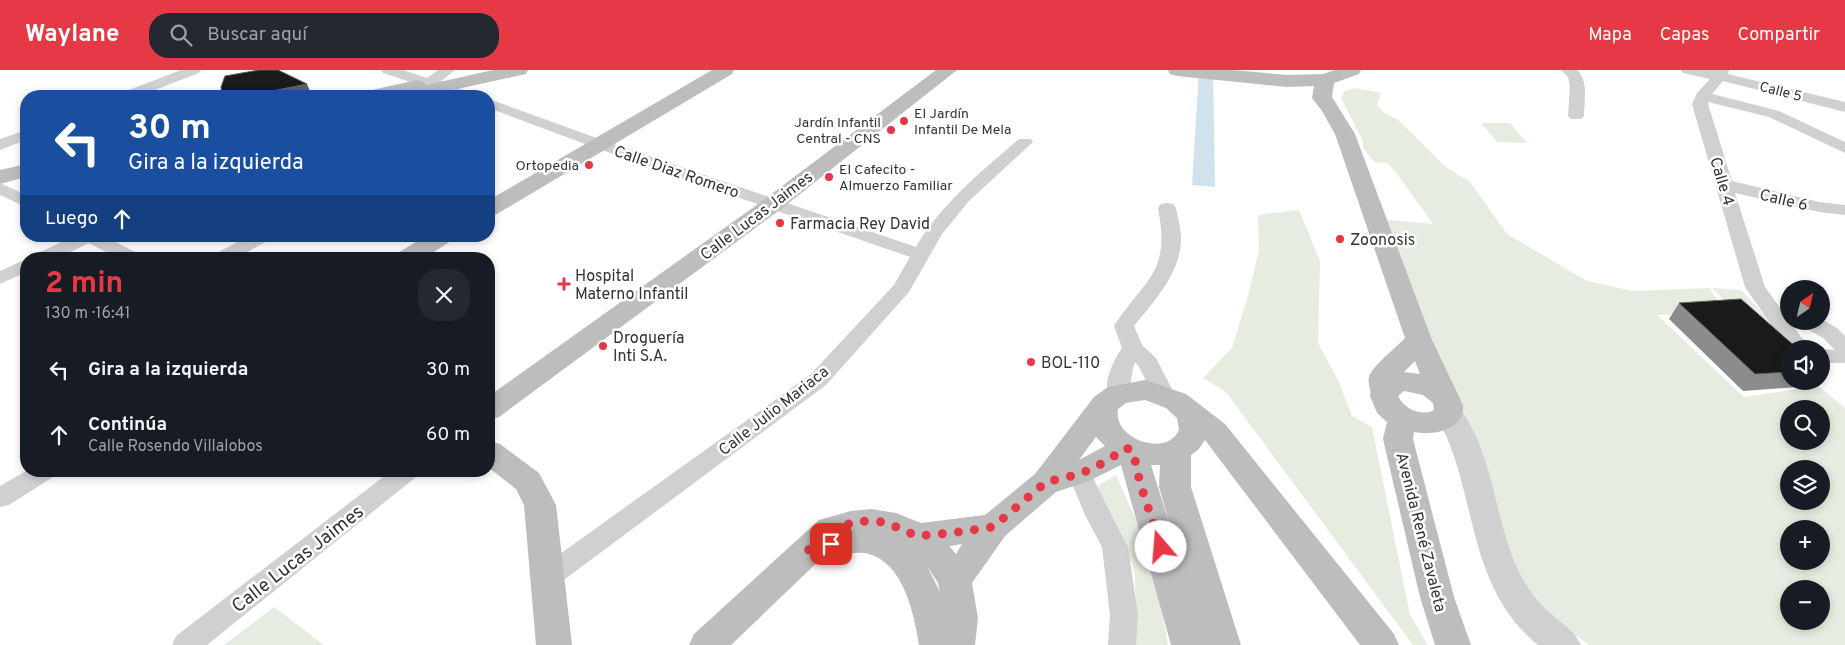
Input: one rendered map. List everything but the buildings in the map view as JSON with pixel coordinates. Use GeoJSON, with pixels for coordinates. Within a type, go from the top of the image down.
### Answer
{"type":"FeatureCollection","features":[{"type":"Feature","properties":{"kind":"main road"},"geometry":{"type":"LineString","coordinates":[[400,90],[489,70]]}},
{"type":"Feature","properties":{"kind":"main road"},"geometry":{"type":"LineString","coordinates":[[415,90],[439,80],[520,70]]}},
{"type":"Feature","properties":{"kind":"main road"},"geometry":{"type":"LineString","coordinates":[[495,205],[725,70]]}},
{"type":"Feature","properties":{"kind":"main road","name":"Calle Lucas Jaimes"},"geometry":{"type":"LineString","coordinates":[[495,406],[772,204],[948,70]]}},
{"type":"Feature","properties":{"kind":"main road"},"geometry":{"type":"LineString","coordinates":[[1177,70],[1259,78],[1324,89],[1352,70]]}},
{"type":"Feature","properties":{"kind":"main road"},"geometry":{"type":"LineString","coordinates":[[1259,78],[1278,76],[1286,73],[1286,70]]}},
{"type":"Feature","properties":{"kind":"main road"},"geometry":{"type":"LineString","coordinates":[[1294,70],[1324,89],[1331,109],[1345,134],[1419,340],[1447,406],[1444,420],[1434,424],[1421,424],[1403,418],[1387,406],[1383,397],[1383,377],[1419,340]]}},
{"type":"Feature","properties":{"kind":"main road"},"geometry":{"type":"LineString","coordinates":[[0,177],[20,172]]}},
{"type":"Feature","properties":{"kind":"main road"},"geometry":{"type":"LineString","coordinates":[[0,184],[20,179]]}},
{"type":"Feature","properties":{"kind":"main road"},"geometry":{"type":"LineString","coordinates":[[417,252],[433,242]]}},
{"type":"Feature","properties":{"kind":"main road"},"geometry":{"type":"LineString","coordinates":[[1384,390],[1389,384],[1399,381],[1411,381],[1430,387],[1447,406]]}},
{"type":"Feature","properties":{"kind":"main road"},"geometry":{"type":"LineString","coordinates":[[955,582],[993,527],[1046,482],[1111,401],[1145,390],[1174,401],[1201,419],[1222,438],[1238,463],[1381,645]]}},
{"type":"Feature","properties":{"kind":"main road"},"geometry":{"type":"LineString","coordinates":[[1111,401],[1101,415],[1106,432],[1130,449],[1153,454],[1180,448],[1214,452],[1238,463]]}},
{"type":"Feature","properties":{"kind":"main road"},"geometry":{"type":"LineString","coordinates":[[1174,401],[1191,416],[1194,427],[1191,437],[1180,448],[1175,487],[1223,645]]}},
{"type":"Feature","properties":{"kind":"main road","name":"Avenida René Zavaleta"},"geometry":{"type":"LineString","coordinates":[[1403,418],[1399,428],[1398,439],[1437,597],[1453,645]]}},
{"type":"Feature","properties":{"kind":"main road"},"geometry":{"type":"LineString","coordinates":[[1046,482],[1080,474],[1130,449]]}},
{"type":"Feature","properties":{"kind":"main road"},"geometry":{"type":"LineString","coordinates":[[1130,449],[1169,572],[1189,645]]}},
{"type":"Feature","properties":{"kind":"main road"},"geometry":{"type":"LineString","coordinates":[[495,456],[528,481],[540,505],[554,645]]}},
{"type":"Feature","properties":{"kind":"main road"},"geometry":{"type":"LineString","coordinates":[[707,645],[832,529],[858,521],[885,522],[917,536],[934,551],[955,582],[960,626],[960,636],[957,645]]}},
{"type":"Feature","properties":{"kind":"main road"},"geometry":{"type":"LineString","coordinates":[[917,536],[993,527]]}},
{"type":"Feature","properties":{"kind":"main road"},"geometry":{"type":"LineString","coordinates":[[805,553],[844,540],[866,539],[890,548],[913,572],[927,597],[935,623],[937,645]]}},
{"type":"Feature","properties":{"kind":"street"},"geometry":{"type":"LineString","coordinates":[[142,90],[194,70]]}},
{"type":"Feature","properties":{"kind":"street"},"geometry":{"type":"LineString","coordinates":[[388,70],[439,80],[457,90]]}},
{"type":"Feature","properties":{"kind":"street"},"geometry":{"type":"LineString","coordinates":[[1568,70],[1575,76],[1577,86],[1576,116]]}},
{"type":"Feature","properties":{"kind":"street","name":"Calle 5"},"geometry":{"type":"LineString","coordinates":[[1688,70],[1721,73],[1845,107]]}},
{"type":"Feature","properties":{"kind":"street"},"geometry":{"type":"LineString","coordinates":[[1721,73],[1702,96],[1774,114],[1845,148]]}},
{"type":"Feature","properties":{"kind":"street","name":"Calle 4"},"geometry":{"type":"LineString","coordinates":[[1702,96],[1700,104],[1755,287],[1793,340]]}},
{"type":"Feature","properties":{"kind":"street","name":"Calle Diaz Romero"},"geometry":{"type":"LineString","coordinates":[[495,105],[599,144],[922,254]]}},
{"type":"Feature","properties":{"kind":"street"},"geometry":{"type":"LineString","coordinates":[[495,117],[508,110]]}},
{"type":"Feature","properties":{"kind":"street"},"geometry":{"type":"LineString","coordinates":[[0,145],[20,137]]}},
{"type":"Feature","properties":{"kind":"street","name":"Calle Julio Mariaca"},"geometry":{"type":"LineString","coordinates":[[548,577],[818,380],[902,288],[934,232],[963,197],[1025,142]]}},
{"type":"Feature","properties":{"kind":"street","name":"Calle 6"},"geometry":{"type":"LineString","coordinates":[[1725,185],[1819,207],[1845,210]]}},
{"type":"Feature","properties":{"kind":"street"},"geometry":{"type":"LineString","coordinates":[[0,188],[20,199]]}},
{"type":"Feature","properties":{"kind":"street"},"geometry":{"type":"LineString","coordinates":[[1167,208],[1172,240],[1168,258],[1161,277],[1124,326],[1133,348],[1148,363],[1174,401]]}},
{"type":"Feature","properties":{"kind":"street"},"geometry":{"type":"LineString","coordinates":[[55,252],[76,242]]}},
{"type":"Feature","properties":{"kind":"street"},"geometry":{"type":"LineString","coordinates":[[101,242],[120,252]]}},
{"type":"Feature","properties":{"kind":"street"},"geometry":{"type":"LineString","coordinates":[[233,252],[252,242]]}},
{"type":"Feature","properties":{"kind":"street"},"geometry":{"type":"LineString","coordinates":[[0,278],[20,268]]}},
{"type":"Feature","properties":{"kind":"street"},"geometry":{"type":"LineString","coordinates":[[1761,297],[1780,307]]}},
{"type":"Feature","properties":{"kind":"street"},"geometry":{"type":"LineString","coordinates":[[1825,330],[1845,348]]}},
{"type":"Feature","properties":{"kind":"street"},"geometry":{"type":"LineString","coordinates":[[1111,401],[1118,374],[1124,360],[1133,348]]}},
{"type":"Feature","properties":{"kind":"street"},"geometry":{"type":"LineString","coordinates":[[1830,356],[1840,357],[1845,353]]}},
{"type":"Feature","properties":{"kind":"street"},"geometry":{"type":"LineString","coordinates":[[1447,406],[1458,425],[1466,446],[1494,553],[1509,586],[1532,618],[1564,645]]}},
{"type":"Feature","properties":{"kind":"street"},"geometry":{"type":"LineString","coordinates":[[1080,474],[1115,547],[1124,615],[1122,645]]}},
{"type":"Feature","properties":{"kind":"street"},"geometry":{"type":"LineString","coordinates":[[0,498],[35,477]]}},
{"type":"Feature","properties":{"kind":"street","name":"Calle Lucas Jaimes"},"geometry":{"type":"LineString","coordinates":[[186,645],[400,477]]}},
{"type":"Feature","properties":{"kind":"shaded area"},"geometry":{"type":"Polygon","coordinates":[[[1354,88],[1381,93],[1377,106],[1387,115],[1397,119],[1447,168],[1470,182],[1507,234],[1587,281],[1633,291],[1709,288],[1726,312],[1657,315],[1744,397],[1791,390],[1823,390],[1845,408],[1845,645],[1589,645],[1555,621],[1524,589],[1376,219],[1433,224],[1395,171],[1387,163],[1374,162],[1363,148],[1363,141],[1341,98],[1344,92],[1354,88]]]}},
{"type":"Feature","properties":{"kind":"shaded area"},"geometry":{"type":"Polygon","coordinates":[[[1481,123],[1510,123],[1527,143],[1497,142],[1481,123]]]}},
{"type":"Feature","properties":{"kind":"shaded area"},"geometry":{"type":"Polygon","coordinates":[[[1299,210],[1320,261],[1318,343],[1338,380],[1352,416],[1372,427],[1410,615],[1428,645],[1413,645],[1226,392],[1203,378],[1232,348],[1249,292],[1259,250],[1258,215],[1299,210]]]}},
{"type":"Feature","properties":{"kind":"shaded area"},"geometry":{"type":"Polygon","coordinates":[[[1712,288],[1741,290],[1773,324],[1783,340],[1780,340],[1780,358],[1712,288]]]}},
{"type":"Feature","properties":{"kind":"shaded area"},"geometry":{"type":"Polygon","coordinates":[[[1116,475],[1141,531],[1160,602],[1168,645],[1136,645],[1135,573],[1122,534],[1097,486],[1116,475]]]}},
{"type":"Feature","properties":{"kind":"shaded area"},"geometry":{"type":"Polygon","coordinates":[[[274,607],[324,645],[224,645],[274,607]]]}},
{"type":"Feature","properties":{"kind":"water"},"geometry":{"type":"Polygon","coordinates":[[[1199,70],[1213,70],[1215,187],[1192,185],[1199,70]]]}},
{"type":"Feature","properties":{"kind":"place","name":"El Jardín Infantil De Mela"},"geometry":{"type":"Point","coordinates":[904,121]}},
{"type":"Feature","properties":{"kind":"place","name":"Jardín Infantil Central - CNS"},"geometry":{"type":"Point","coordinates":[891,130]}},
{"type":"Feature","properties":{"kind":"place","name":"Ortopedia"},"geometry":{"type":"Point","coordinates":[589,165]}},
{"type":"Feature","properties":{"kind":"place","name":"El Cafecito - Almuerzo Familiar"},"geometry":{"type":"Point","coordinates":[829,177]}},
{"type":"Feature","properties":{"kind":"place","name":"Farmacia Rey David"},"geometry":{"type":"Point","coordinates":[780,223]}},
{"type":"Feature","properties":{"kind":"place","name":"Zoonosis"},"geometry":{"type":"Point","coordinates":[1340,239]}},
{"type":"Feature","properties":{"kind":"place","name":"Hospital Materno Infantil"},"geometry":{"type":"Point","coordinates":[564,284]}},
{"type":"Feature","properties":{"kind":"place","name":"Droguería Inti S.A."},"geometry":{"type":"Point","coordinates":[603,346]}},
{"type":"Feature","properties":{"kind":"place","name":"BOL-110"},"geometry":{"type":"Point","coordinates":[1031,362]}},
{"type":"Feature","properties":{"kind":"route"},"geometry":{"type":"LineString","coordinates":[[831,544],[805,553],[832,529],[858,521],[885,522],[917,536],[993,527],[1046,482],[1080,474],[1105,462],[1126,448],[1133,451],[1140,483],[1161,547]]}}]}
